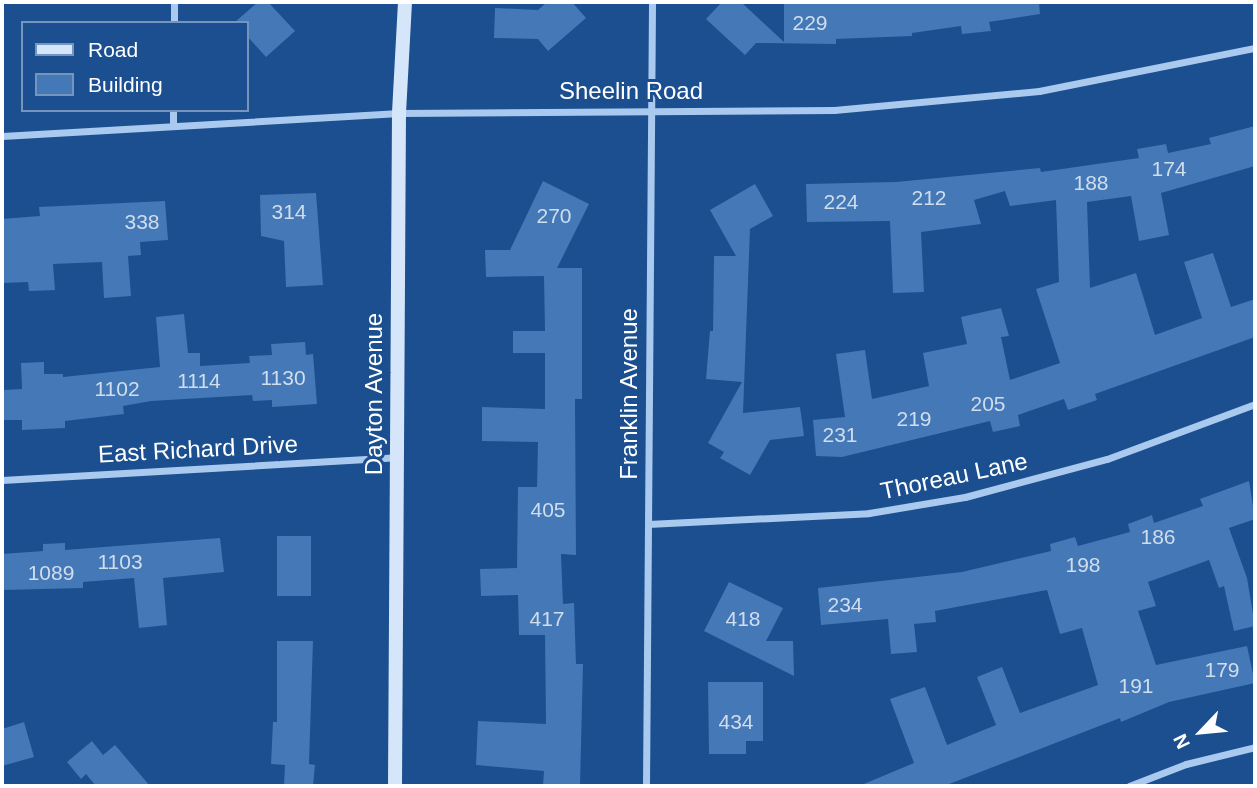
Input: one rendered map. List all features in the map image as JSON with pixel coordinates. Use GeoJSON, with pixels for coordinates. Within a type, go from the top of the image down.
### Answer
{"type":"FeatureCollection","features":[{"type":"Feature","properties":{"kind":"main road","name":"Dayton Avenue"},"geometry":{"type":"LineString","coordinates":[[395,786],[400,113],[405,2]]}},
{"type":"Feature","properties":{"kind":"street"},"geometry":{"type":"LineString","coordinates":[[174,2],[174,21]]}},
{"type":"Feature","properties":{"kind":"street","name":"Franklin Avenue"},"geometry":{"type":"LineString","coordinates":[[646,786],[652,2]]}},
{"type":"Feature","properties":{"kind":"street","name":"Sheelin Road"},"geometry":{"type":"LineString","coordinates":[[2,136],[400,113],[834,110],[1039,91],[1255,48]]}},
{"type":"Feature","properties":{"kind":"street"},"geometry":{"type":"LineString","coordinates":[[173,112],[173,126]]}},
{"type":"Feature","properties":{"kind":"street","name":"Thoreau Lane"},"geometry":{"type":"LineString","coordinates":[[648,524],[842,515],[965,497],[1107,459],[1255,404]]}},
{"type":"Feature","properties":{"kind":"street","name":"East Richard Drive"},"geometry":{"type":"LineString","coordinates":[[2,480],[397,457]]}},
{"type":"Feature","properties":{"kind":"street"},"geometry":{"type":"LineString","coordinates":[[1129,786],[1186,764],[1255,747]]}},
{"type":"Feature","properties":{"kind":"building"},"geometry":{"type":"Polygon","coordinates":[[[258,2],[268,2],[295,31],[266,57],[248,37],[248,21],[236,21],[258,2]]]}},
{"type":"Feature","properties":{"kind":"building"},"geometry":{"type":"Polygon","coordinates":[[[547,2],[572,2],[586,18],[548,51],[538,39],[494,38],[495,8],[538,10],[547,2]]]}},
{"type":"Feature","properties":{"kind":"building"},"geometry":{"type":"Polygon","coordinates":[[[722,2],[741,2],[784,42],[784,3],[1039,2],[1040,14],[989,22],[991,31],[962,34],[961,26],[912,33],[912,36],[836,39],[836,44],[756,43],[745,55],[706,19],[722,2]]]}},
{"type":"Feature","properties":{"kind":"building"},"geometry":{"type":"Polygon","coordinates":[[[1255,126],[1255,166],[1161,193],[1169,235],[1139,241],[1131,196],[1087,202],[1090,288],[1136,273],[1155,335],[1202,318],[1184,262],[1213,253],[1231,307],[1255,299],[1255,337],[1095,394],[1097,400],[1068,410],[1064,399],[1018,415],[1020,426],[993,432],[990,421],[842,457],[816,456],[813,420],[845,417],[836,354],[865,350],[872,399],[929,386],[923,353],[967,344],[961,317],[1001,308],[1009,336],[1001,337],[1010,380],[1060,363],[1036,289],[1059,282],[1056,200],[1010,206],[1005,191],[974,200],[981,224],[921,232],[924,292],[893,293],[890,221],[807,222],[806,184],[896,182],[1040,168],[1041,172],[1139,158],[1137,149],[1166,144],[1168,153],[1211,144],[1209,138],[1255,126]]]}},
{"type":"Feature","properties":{"kind":"building"},"geometry":{"type":"Polygon","coordinates":[[[543,181],[589,204],[557,268],[582,268],[582,399],[575,399],[576,555],[561,554],[563,604],[574,603],[576,664],[583,664],[580,786],[543,786],[544,771],[476,765],[478,721],[546,724],[545,635],[519,635],[518,595],[481,596],[480,569],[517,568],[518,487],[537,487],[538,442],[482,441],[482,407],[545,409],[545,353],[513,353],[513,331],[545,331],[544,276],[486,277],[485,250],[510,250],[543,181]]]}},
{"type":"Feature","properties":{"kind":"building"},"geometry":{"type":"Polygon","coordinates":[[[755,184],[773,216],[750,229],[743,413],[800,407],[804,436],[770,440],[750,475],[720,458],[724,452],[708,443],[742,382],[706,379],[710,331],[713,331],[714,256],[736,256],[710,210],[755,184]]]}},
{"type":"Feature","properties":{"kind":"building"},"geometry":{"type":"Polygon","coordinates":[[[316,193],[323,285],[286,287],[284,241],[261,236],[260,195],[316,193]]]}},
{"type":"Feature","properties":{"kind":"building"},"geometry":{"type":"Polygon","coordinates":[[[165,201],[168,240],[140,242],[141,255],[128,256],[131,296],[104,298],[102,262],[53,264],[55,290],[29,291],[28,282],[2,283],[2,219],[40,216],[39,207],[165,201]]]}},
{"type":"Feature","properties":{"kind":"building"},"geometry":{"type":"Polygon","coordinates":[[[184,314],[188,353],[200,353],[200,366],[250,363],[249,356],[272,355],[271,344],[305,342],[306,355],[313,354],[317,404],[272,407],[272,400],[253,401],[252,395],[151,401],[123,406],[124,414],[65,421],[65,428],[22,430],[22,420],[3,420],[2,390],[22,389],[21,363],[44,362],[44,374],[63,374],[63,377],[160,367],[156,317],[184,314]]]}},
{"type":"Feature","properties":{"kind":"building"},"geometry":{"type":"Polygon","coordinates":[[[1249,481],[1255,519],[1229,528],[1247,578],[1255,626],[1234,631],[1224,586],[1219,588],[1209,560],[1148,582],[1156,606],[1138,611],[1156,665],[1247,646],[1255,683],[1169,702],[1121,722],[1120,718],[944,786],[859,786],[914,763],[890,699],[925,687],[947,745],[996,725],[977,677],[1002,667],[1020,713],[1098,685],[1082,628],[1060,634],[1047,590],[935,611],[936,622],[914,624],[917,652],[891,654],[888,619],[821,625],[818,588],[962,572],[1051,551],[1050,544],[1075,537],[1078,546],[1130,532],[1128,524],[1152,515],[1154,523],[1203,506],[1200,499],[1249,481]]]}},
{"type":"Feature","properties":{"kind":"building"},"geometry":{"type":"Polygon","coordinates":[[[277,536],[311,536],[311,596],[277,596],[277,536]]]}},
{"type":"Feature","properties":{"kind":"building"},"geometry":{"type":"Polygon","coordinates":[[[220,538],[224,572],[163,578],[167,625],[139,628],[134,578],[83,582],[83,588],[2,590],[2,554],[43,551],[43,544],[65,543],[65,550],[220,538]]]}},
{"type":"Feature","properties":{"kind":"building"},"geometry":{"type":"Polygon","coordinates":[[[729,582],[783,608],[766,641],[793,641],[794,676],[704,631],[729,582]]]}},
{"type":"Feature","properties":{"kind":"building"},"geometry":{"type":"Polygon","coordinates":[[[277,641],[313,641],[309,764],[315,765],[313,786],[284,785],[285,765],[271,764],[273,722],[277,722],[277,641]]]}},
{"type":"Feature","properties":{"kind":"building"},"geometry":{"type":"Polygon","coordinates":[[[708,682],[763,682],[763,741],[746,741],[746,754],[709,754],[708,682]]]}},
{"type":"Feature","properties":{"kind":"building"},"geometry":{"type":"Polygon","coordinates":[[[24,722],[34,757],[2,766],[2,729],[24,722]]]}},
{"type":"Feature","properties":{"kind":"building"},"geometry":{"type":"Polygon","coordinates":[[[92,741],[103,755],[115,745],[150,786],[96,786],[86,774],[81,779],[67,762],[92,741]]]}}]}
